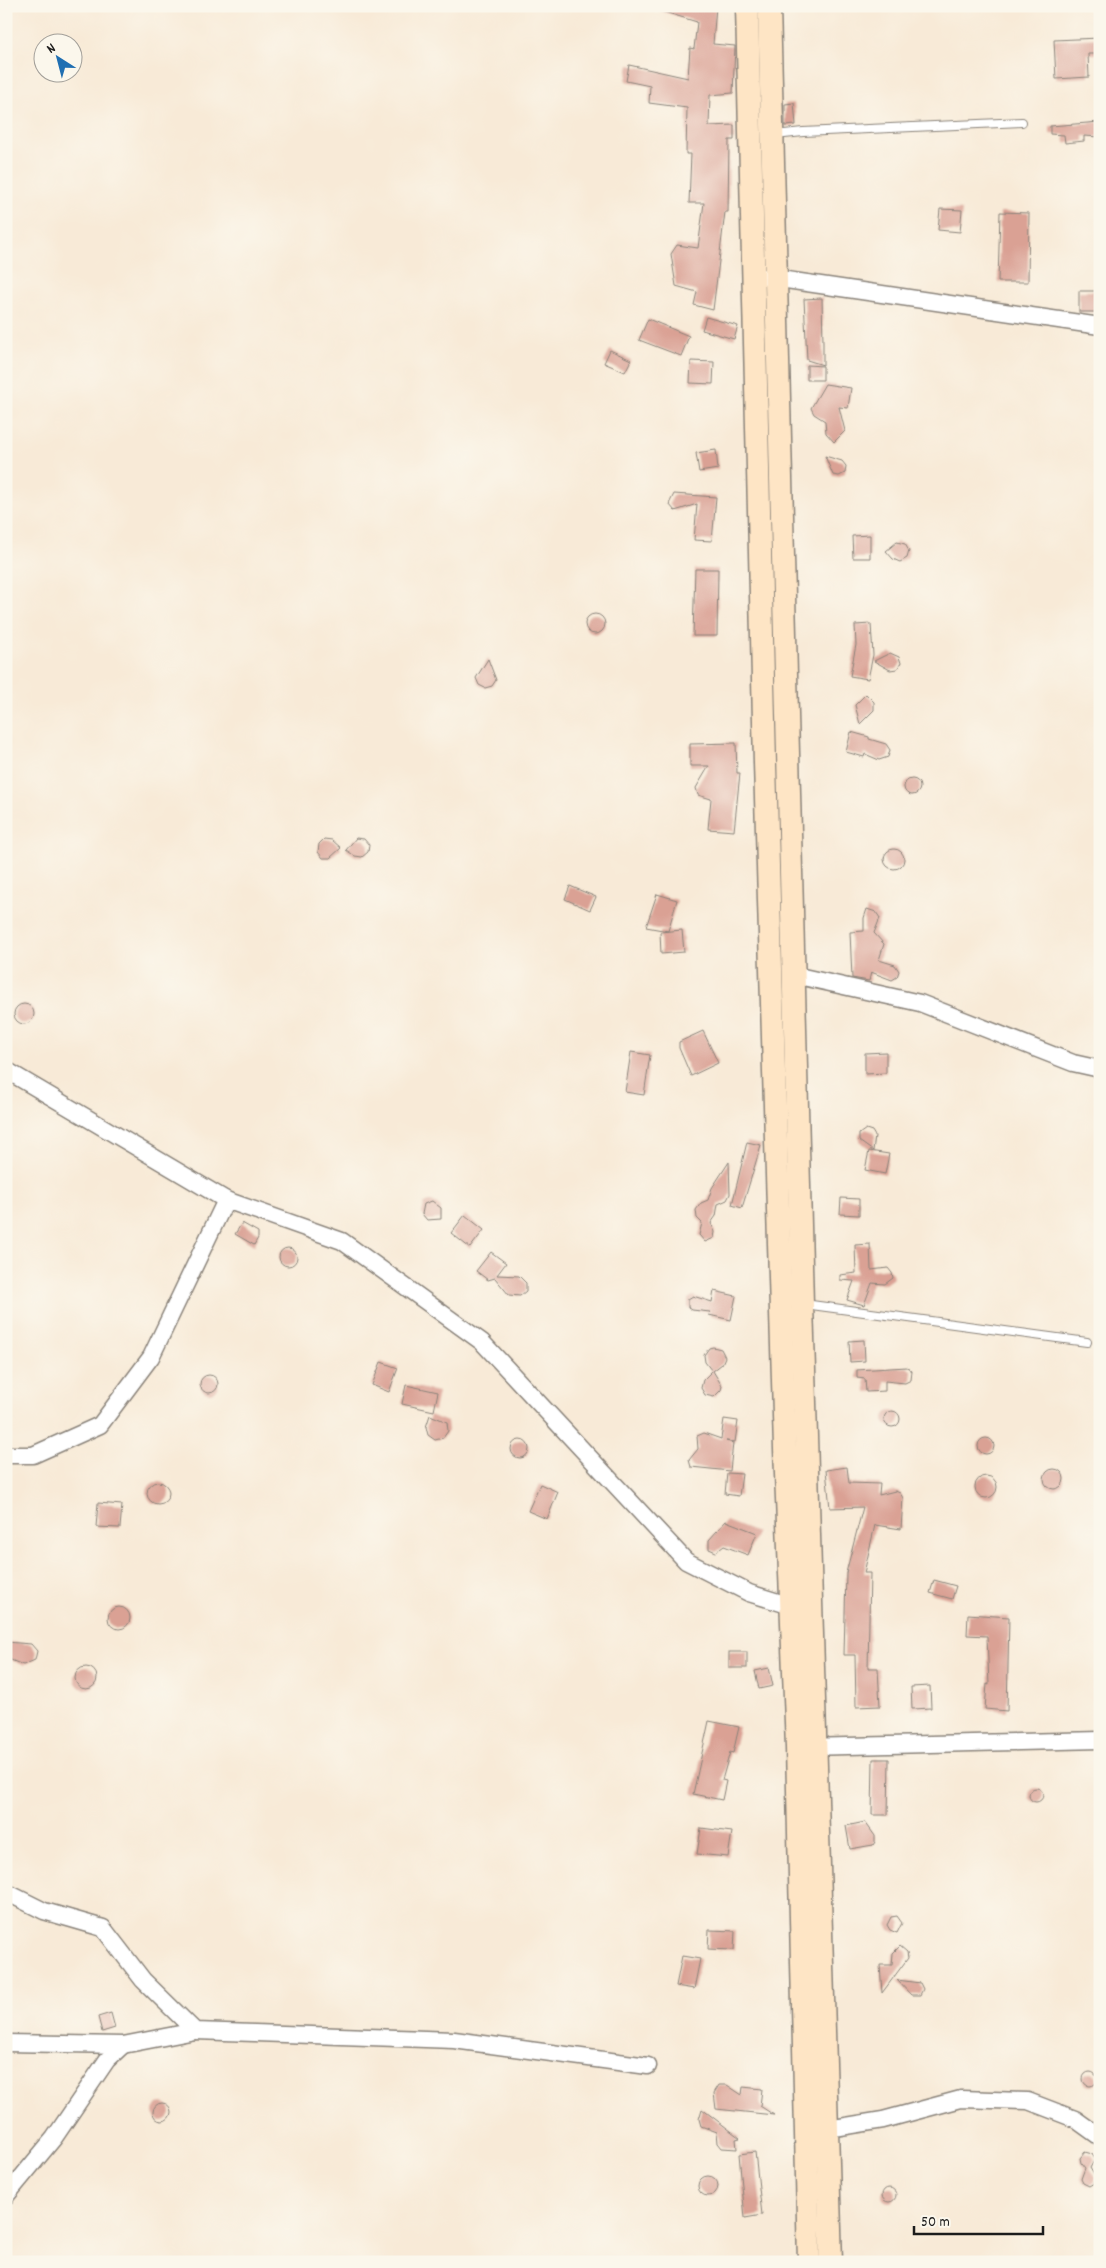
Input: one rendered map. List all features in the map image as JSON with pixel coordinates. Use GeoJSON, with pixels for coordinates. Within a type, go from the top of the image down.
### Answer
{"type":"FeatureCollection","features":[{"type":"Feature","properties":{"kind":"main road"},"geometry":{"type":"LineString","coordinates":[[747,6],[761,136]]}},
{"type":"Feature","properties":{"kind":"main road"},"geometry":{"type":"LineString","coordinates":[[768,6],[761,136],[764,277],[765,772],[806,1747],[828,2129],[831,2262]]}},
{"type":"Feature","properties":{"kind":"main road"},"geometry":{"type":"LineString","coordinates":[[764,277],[794,975],[802,1304],[801,1606]]}},
{"type":"Feature","properties":{"kind":"main road"},"geometry":{"type":"LineString","coordinates":[[806,1747],[805,2124],[809,2262]]}},
{"type":"Feature","properties":{"kind":"street"},"geometry":{"type":"LineString","coordinates":[[764,277],[1100,326]]}},
{"type":"Feature","properties":{"kind":"street"},"geometry":{"type":"LineString","coordinates":[[794,975],[920,1003],[1073,1063],[1100,1069]]}},
{"type":"Feature","properties":{"kind":"street"},"geometry":{"type":"LineString","coordinates":[[6,1070],[226,1200],[342,1240],[482,1342],[686,1561],[749,1593],[801,1606]]}},
{"type":"Feature","properties":{"kind":"street"},"geometry":{"type":"LineString","coordinates":[[6,1455],[33,1455],[100,1425],[150,1357],[226,1200]]}},
{"type":"Feature","properties":{"kind":"street"},"geometry":{"type":"LineString","coordinates":[[806,1747],[1100,1740]]}},
{"type":"Feature","properties":{"kind":"street"},"geometry":{"type":"LineString","coordinates":[[6,1892],[44,1910],[103,1928],[143,1980],[195,2031]]}},
{"type":"Feature","properties":{"kind":"street"},"geometry":{"type":"LineString","coordinates":[[6,2043],[123,2045],[195,2031],[454,2040],[648,2066]]}},
{"type":"Feature","properties":{"kind":"street"},"geometry":{"type":"LineString","coordinates":[[6,2196],[54,2138],[108,2060],[123,2045]]}},
{"type":"Feature","properties":{"kind":"street"},"geometry":{"type":"LineString","coordinates":[[805,2124],[828,2129],[883,2120],[961,2099],[1028,2101],[1075,2119],[1100,2137]]}},
{"type":"Feature","properties":{"kind":"lane"},"geometry":{"type":"LineString","coordinates":[[761,136],[803,132],[1022,122]]}},
{"type":"Feature","properties":{"kind":"lane"},"geometry":{"type":"LineString","coordinates":[[802,1304],[1087,1342]]}},
{"type":"Feature","properties":{"kind":"building"},"geometry":{"type":"Polygon","coordinates":[[[658,6],[716,6],[713,44],[735,46],[733,93],[710,95],[709,126],[734,125],[734,140],[729,140],[728,212],[725,212],[713,310],[694,305],[697,292],[676,286],[671,254],[677,245],[698,248],[704,203],[689,203],[691,154],[686,154],[687,108],[649,103],[650,86],[626,81],[629,65],[688,78],[690,48],[694,49],[697,22],[658,10],[658,6]]]}},
{"type":"Feature","properties":{"kind":"building"},"geometry":{"type":"Polygon","coordinates":[[[1100,38],[1100,54],[1088,54],[1089,77],[1056,79],[1054,40],[1100,38]]]}},
{"type":"Feature","properties":{"kind":"building"},"geometry":{"type":"Polygon","coordinates":[[[794,103],[796,125],[785,126],[785,104],[794,103]]]}},
{"type":"Feature","properties":{"kind":"building"},"geometry":{"type":"Polygon","coordinates":[[[1100,122],[1100,137],[1084,136],[1084,141],[1065,143],[1064,135],[1050,134],[1050,126],[1100,122]]]}},
{"type":"Feature","properties":{"kind":"building"},"geometry":{"type":"Polygon","coordinates":[[[940,209],[962,210],[960,232],[938,230],[940,209]]]}},
{"type":"Feature","properties":{"kind":"building"},"geometry":{"type":"Polygon","coordinates":[[[1000,212],[1029,213],[1028,282],[998,282],[1000,212]]]}},
{"type":"Feature","properties":{"kind":"building"},"geometry":{"type":"Polygon","coordinates":[[[1079,291],[1100,291],[1100,312],[1079,312],[1079,291]]]}},
{"type":"Feature","properties":{"kind":"building"},"geometry":{"type":"Polygon","coordinates":[[[822,298],[823,365],[807,360],[804,299],[822,298]]]}},
{"type":"Feature","properties":{"kind":"building"},"geometry":{"type":"Polygon","coordinates":[[[706,317],[738,326],[734,339],[702,330],[706,317]]]}},
{"type":"Feature","properties":{"kind":"building"},"geometry":{"type":"Polygon","coordinates":[[[648,319],[689,336],[681,356],[639,340],[648,319]]]}},
{"type":"Feature","properties":{"kind":"building"},"geometry":{"type":"Polygon","coordinates":[[[610,350],[631,360],[625,372],[604,363],[610,350]]]}},
{"type":"Feature","properties":{"kind":"building"},"geometry":{"type":"Polygon","coordinates":[[[691,361],[714,362],[713,384],[690,383],[691,361]]]}},
{"type":"Feature","properties":{"kind":"building"},"geometry":{"type":"Polygon","coordinates":[[[807,365],[823,366],[823,380],[807,380],[807,365]]]}},
{"type":"Feature","properties":{"kind":"building"},"geometry":{"type":"Polygon","coordinates":[[[825,384],[851,388],[848,408],[839,407],[845,431],[834,442],[826,433],[825,421],[814,414],[811,408],[825,384]]]}},
{"type":"Feature","properties":{"kind":"building"},"geometry":{"type":"Polygon","coordinates":[[[716,450],[718,469],[699,472],[696,453],[716,450]]]}},
{"type":"Feature","properties":{"kind":"building"},"geometry":{"type":"Polygon","coordinates":[[[825,456],[842,461],[846,466],[845,473],[839,476],[833,475],[825,456]]]}},
{"type":"Feature","properties":{"kind":"building"},"geometry":{"type":"Polygon","coordinates":[[[674,494],[716,497],[712,541],[694,540],[697,504],[675,511],[669,504],[674,494]]]}},
{"type":"Feature","properties":{"kind":"building"},"geometry":{"type":"Polygon","coordinates":[[[870,535],[870,558],[853,558],[852,536],[870,535]]]}},
{"type":"Feature","properties":{"kind":"building"},"geometry":{"type":"Polygon","coordinates":[[[897,542],[905,544],[909,551],[907,558],[900,562],[893,559],[886,551],[897,542]]]}},
{"type":"Feature","properties":{"kind":"building"},"geometry":{"type":"Polygon","coordinates":[[[695,569],[718,569],[717,636],[693,636],[695,569]]]}},
{"type":"Feature","properties":{"kind":"building"},"geometry":{"type":"Polygon","coordinates":[[[595,614],[602,617],[605,624],[602,631],[595,634],[588,631],[585,624],[588,617],[595,614]]]}},
{"type":"Feature","properties":{"kind":"building"},"geometry":{"type":"Polygon","coordinates":[[[871,624],[873,655],[868,679],[850,676],[856,645],[855,625],[871,624]]]}},
{"type":"Feature","properties":{"kind":"building"},"geometry":{"type":"Polygon","coordinates":[[[890,653],[899,657],[901,663],[897,669],[890,670],[874,661],[890,653]]]}},
{"type":"Feature","properties":{"kind":"building"},"geometry":{"type":"Polygon","coordinates":[[[488,659],[496,680],[492,686],[485,688],[479,685],[476,678],[488,659]]]}},
{"type":"Feature","properties":{"kind":"building"},"geometry":{"type":"Polygon","coordinates":[[[866,694],[874,702],[874,710],[860,724],[855,705],[866,694]]]}},
{"type":"Feature","properties":{"kind":"building"},"geometry":{"type":"Polygon","coordinates":[[[851,732],[886,744],[890,750],[888,757],[879,760],[865,754],[864,757],[846,752],[851,732]]]}},
{"type":"Feature","properties":{"kind":"building"},"geometry":{"type":"Polygon","coordinates":[[[736,743],[737,773],[740,773],[734,831],[708,829],[711,799],[698,795],[696,788],[709,766],[690,766],[690,744],[736,743]]]}},
{"type":"Feature","properties":{"kind":"building"},"geometry":{"type":"Polygon","coordinates":[[[909,779],[915,779],[920,784],[918,793],[909,795],[904,790],[904,784],[909,779]]]}},
{"type":"Feature","properties":{"kind":"building"},"geometry":{"type":"Polygon","coordinates":[[[356,838],[364,839],[369,845],[368,852],[362,857],[355,856],[346,850],[356,838]]]}},
{"type":"Feature","properties":{"kind":"building"},"geometry":{"type":"Polygon","coordinates":[[[324,839],[332,840],[341,848],[330,858],[323,858],[318,852],[319,844],[324,839]]]}},
{"type":"Feature","properties":{"kind":"building"},"geometry":{"type":"Polygon","coordinates":[[[894,849],[901,852],[904,859],[901,866],[894,869],[887,866],[884,859],[887,852],[894,849]]]}},
{"type":"Feature","properties":{"kind":"building"},"geometry":{"type":"Polygon","coordinates":[[[570,886],[596,897],[590,910],[565,899],[570,886]]]}},
{"type":"Feature","properties":{"kind":"building"},"geometry":{"type":"Polygon","coordinates":[[[657,894],[677,900],[668,931],[646,927],[657,894]]]}},
{"type":"Feature","properties":{"kind":"building"},"geometry":{"type":"Polygon","coordinates":[[[867,909],[876,912],[880,918],[874,933],[884,944],[879,960],[895,965],[899,971],[897,977],[892,980],[871,972],[869,981],[852,978],[850,932],[864,931],[864,918],[867,909]]]}},
{"type":"Feature","properties":{"kind":"building"},"geometry":{"type":"Polygon","coordinates":[[[682,930],[684,952],[661,954],[660,932],[682,930]]]}},
{"type":"Feature","properties":{"kind":"building"},"geometry":{"type":"Polygon","coordinates":[[[24,1004],[31,1007],[34,1014],[31,1021],[24,1024],[17,1021],[14,1014],[17,1007],[24,1004]]]}},
{"type":"Feature","properties":{"kind":"building"},"geometry":{"type":"Polygon","coordinates":[[[703,1031],[718,1063],[691,1076],[679,1048],[679,1042],[703,1031]]]}},
{"type":"Feature","properties":{"kind":"building"},"geometry":{"type":"Polygon","coordinates":[[[631,1052],[650,1055],[644,1095],[625,1092],[631,1052]]]}},
{"type":"Feature","properties":{"kind":"building"},"geometry":{"type":"Polygon","coordinates":[[[886,1052],[886,1073],[865,1074],[865,1053],[886,1052]]]}},
{"type":"Feature","properties":{"kind":"building"},"geometry":{"type":"Polygon","coordinates":[[[866,1129],[872,1131],[875,1136],[873,1151],[859,1141],[859,1134],[866,1129]]]}},
{"type":"Feature","properties":{"kind":"building"},"geometry":{"type":"Polygon","coordinates":[[[747,1142],[761,1145],[742,1208],[732,1205],[747,1142]]]}},
{"type":"Feature","properties":{"kind":"building"},"geometry":{"type":"Polygon","coordinates":[[[869,1151],[889,1154],[885,1174],[865,1170],[869,1151]]]}},
{"type":"Feature","properties":{"kind":"building"},"geometry":{"type":"Polygon","coordinates":[[[729,1162],[730,1194],[727,1200],[718,1204],[716,1216],[711,1223],[715,1232],[714,1238],[705,1242],[699,1235],[702,1223],[697,1218],[696,1210],[701,1203],[708,1200],[712,1188],[729,1162]]]}},
{"type":"Feature","properties":{"kind":"building"},"geometry":{"type":"Polygon","coordinates":[[[841,1198],[859,1199],[859,1215],[840,1214],[841,1198]]]}},
{"type":"Feature","properties":{"kind":"building"},"geometry":{"type":"Polygon","coordinates":[[[432,1201],[441,1208],[441,1219],[427,1220],[422,1214],[424,1204],[432,1201]]]}},
{"type":"Feature","properties":{"kind":"building"},"geometry":{"type":"Polygon","coordinates":[[[465,1215],[484,1230],[470,1248],[451,1233],[465,1215]]]}},
{"type":"Feature","properties":{"kind":"building"},"geometry":{"type":"Polygon","coordinates":[[[242,1223],[258,1232],[258,1238],[254,1245],[235,1234],[242,1223]]]}},
{"type":"Feature","properties":{"kind":"building"},"geometry":{"type":"Polygon","coordinates":[[[870,1244],[871,1270],[888,1268],[893,1278],[885,1284],[872,1283],[864,1305],[847,1300],[854,1281],[840,1280],[840,1275],[856,1273],[855,1245],[870,1244]]]}},
{"type":"Feature","properties":{"kind":"building"},"geometry":{"type":"Polygon","coordinates":[[[284,1248],[292,1248],[297,1253],[295,1264],[284,1266],[279,1261],[279,1253],[284,1248]]]}},
{"type":"Feature","properties":{"kind":"building"},"geometry":{"type":"Polygon","coordinates":[[[491,1252],[506,1263],[497,1275],[519,1276],[526,1283],[526,1291],[520,1296],[509,1295],[495,1278],[488,1280],[476,1271],[491,1252]]]}},
{"type":"Feature","properties":{"kind":"building"},"geometry":{"type":"Polygon","coordinates":[[[714,1291],[736,1296],[731,1320],[709,1315],[710,1312],[692,1310],[688,1307],[688,1299],[693,1296],[712,1302],[714,1291]]]}},
{"type":"Feature","properties":{"kind":"building"},"geometry":{"type":"Polygon","coordinates":[[[864,1340],[865,1361],[850,1362],[849,1341],[864,1340]]]}},
{"type":"Feature","properties":{"kind":"building"},"geometry":{"type":"Polygon","coordinates":[[[709,1348],[721,1349],[725,1357],[722,1364],[713,1371],[722,1386],[721,1390],[714,1397],[705,1395],[701,1388],[703,1380],[712,1371],[705,1362],[704,1355],[709,1348]]]}},
{"type":"Feature","properties":{"kind":"building"},"geometry":{"type":"Polygon","coordinates":[[[381,1362],[398,1368],[389,1392],[372,1385],[381,1362]]]}},
{"type":"Feature","properties":{"kind":"building"},"geometry":{"type":"Polygon","coordinates":[[[907,1367],[912,1371],[911,1380],[905,1383],[885,1381],[885,1391],[866,1392],[865,1379],[857,1378],[857,1370],[907,1367]]]}},
{"type":"Feature","properties":{"kind":"building"},"geometry":{"type":"Polygon","coordinates":[[[205,1375],[213,1375],[218,1380],[216,1391],[205,1393],[200,1388],[200,1380],[205,1375]]]}},
{"type":"Feature","properties":{"kind":"building"},"geometry":{"type":"Polygon","coordinates":[[[406,1385],[438,1392],[434,1411],[402,1404],[406,1385]]]}},
{"type":"Feature","properties":{"kind":"building"},"geometry":{"type":"Polygon","coordinates":[[[889,1411],[895,1411],[900,1416],[898,1425],[889,1427],[884,1422],[884,1416],[889,1411]]]}},
{"type":"Feature","properties":{"kind":"building"},"geometry":{"type":"Polygon","coordinates":[[[430,1415],[447,1422],[448,1431],[443,1438],[435,1440],[428,1435],[426,1427],[430,1415]]]}},
{"type":"Feature","properties":{"kind":"building"},"geometry":{"type":"Polygon","coordinates":[[[724,1419],[738,1421],[735,1442],[726,1441],[733,1443],[730,1471],[691,1467],[689,1460],[698,1449],[697,1436],[704,1433],[721,1439],[724,1419]]]}},
{"type":"Feature","properties":{"kind":"building"},"geometry":{"type":"Polygon","coordinates":[[[983,1438],[989,1438],[994,1443],[992,1452],[983,1454],[978,1449],[978,1443],[983,1438]]]}},
{"type":"Feature","properties":{"kind":"building"},"geometry":{"type":"Polygon","coordinates":[[[516,1440],[524,1440],[529,1445],[527,1456],[516,1458],[511,1453],[511,1445],[516,1440]]]}},
{"type":"Feature","properties":{"kind":"building"},"geometry":{"type":"Polygon","coordinates":[[[847,1467],[849,1483],[880,1484],[879,1495],[895,1491],[900,1493],[903,1498],[901,1529],[875,1525],[864,1573],[870,1573],[868,1668],[878,1668],[880,1706],[856,1707],[855,1655],[844,1655],[846,1573],[863,1507],[830,1508],[826,1470],[847,1467]]]}},
{"type":"Feature","properties":{"kind":"building"},"geometry":{"type":"Polygon","coordinates":[[[1050,1469],[1058,1469],[1064,1475],[1064,1483],[1058,1489],[1050,1489],[1044,1483],[1044,1475],[1050,1469]]]}},
{"type":"Feature","properties":{"kind":"building"},"geometry":{"type":"Polygon","coordinates":[[[727,1473],[742,1474],[739,1496],[725,1494],[727,1473]]]}},
{"type":"Feature","properties":{"kind":"building"},"geometry":{"type":"Polygon","coordinates":[[[986,1476],[996,1483],[997,1487],[990,1497],[986,1498],[976,1491],[975,1487],[982,1477],[986,1476]]]}},
{"type":"Feature","properties":{"kind":"building"},"geometry":{"type":"Polygon","coordinates":[[[158,1482],[166,1485],[169,1493],[166,1501],[158,1504],[150,1501],[147,1493],[150,1485],[158,1482]]]}},
{"type":"Feature","properties":{"kind":"building"},"geometry":{"type":"Polygon","coordinates":[[[540,1484],[558,1492],[547,1519],[528,1511],[540,1484]]]}},
{"type":"Feature","properties":{"kind":"building"},"geometry":{"type":"Polygon","coordinates":[[[98,1503],[122,1505],[120,1528],[96,1527],[98,1503]]]}},
{"type":"Feature","properties":{"kind":"building"},"geometry":{"type":"Polygon","coordinates":[[[726,1521],[757,1533],[748,1555],[724,1546],[716,1552],[709,1549],[709,1540],[726,1521]]]}},
{"type":"Feature","properties":{"kind":"building"},"geometry":{"type":"Polygon","coordinates":[[[934,1580],[956,1586],[952,1599],[930,1593],[934,1580]]]}},
{"type":"Feature","properties":{"kind":"building"},"geometry":{"type":"Polygon","coordinates":[[[119,1607],[127,1610],[130,1618],[127,1626],[119,1629],[111,1626],[108,1618],[111,1610],[119,1607]]]}},
{"type":"Feature","properties":{"kind":"building"},"geometry":{"type":"Polygon","coordinates":[[[968,1614],[1009,1617],[1007,1711],[985,1709],[987,1684],[989,1685],[987,1636],[967,1635],[968,1614]]]}},
{"type":"Feature","properties":{"kind":"building"},"geometry":{"type":"Polygon","coordinates":[[[6,1642],[31,1644],[37,1651],[35,1660],[23,1665],[6,1658],[6,1642]]]}},
{"type":"Feature","properties":{"kind":"building"},"geometry":{"type":"Polygon","coordinates":[[[729,1652],[747,1652],[747,1668],[729,1668],[729,1652]]]}},
{"type":"Feature","properties":{"kind":"building"},"geometry":{"type":"Polygon","coordinates":[[[86,1667],[94,1670],[97,1678],[94,1686],[86,1689],[78,1686],[75,1678],[78,1670],[86,1667]]]}},
{"type":"Feature","properties":{"kind":"building"},"geometry":{"type":"Polygon","coordinates":[[[769,1668],[773,1686],[759,1689],[755,1671],[769,1668]]]}},
{"type":"Feature","properties":{"kind":"building"},"geometry":{"type":"Polygon","coordinates":[[[930,1686],[931,1708],[912,1709],[911,1687],[930,1686]]]}},
{"type":"Feature","properties":{"kind":"building"},"geometry":{"type":"Polygon","coordinates":[[[709,1721],[739,1727],[733,1753],[730,1752],[722,1780],[726,1781],[722,1800],[693,1794],[709,1721]]]}},
{"type":"Feature","properties":{"kind":"building"},"geometry":{"type":"Polygon","coordinates":[[[873,1759],[889,1759],[888,1815],[872,1815],[873,1759]]]}},
{"type":"Feature","properties":{"kind":"building"},"geometry":{"type":"Polygon","coordinates":[[[1033,1788],[1039,1788],[1043,1795],[1039,1802],[1033,1802],[1029,1798],[1029,1792],[1033,1788]]]}},
{"type":"Feature","properties":{"kind":"building"},"geometry":{"type":"Polygon","coordinates":[[[865,1822],[875,1836],[875,1842],[873,1845],[850,1849],[846,1826],[865,1822]]]}},
{"type":"Feature","properties":{"kind":"building"},"geometry":{"type":"Polygon","coordinates":[[[701,1828],[732,1832],[728,1857],[697,1854],[701,1828]]]}},
{"type":"Feature","properties":{"kind":"building"},"geometry":{"type":"Polygon","coordinates":[[[897,1916],[902,1923],[897,1933],[890,1930],[887,1925],[891,1917],[897,1916]]]}},
{"type":"Feature","properties":{"kind":"building"},"geometry":{"type":"Polygon","coordinates":[[[709,1930],[735,1931],[734,1950],[708,1949],[709,1930]]]}},
{"type":"Feature","properties":{"kind":"building"},"geometry":{"type":"Polygon","coordinates":[[[900,1946],[907,1952],[908,1958],[882,1993],[880,1965],[892,1965],[893,1953],[900,1946]]]}},
{"type":"Feature","properties":{"kind":"building"},"geometry":{"type":"Polygon","coordinates":[[[682,1956],[700,1959],[694,1989],[676,1986],[682,1956]]]}},
{"type":"Feature","properties":{"kind":"building"},"geometry":{"type":"Polygon","coordinates":[[[897,1980],[920,1983],[923,1989],[920,1995],[911,1995],[897,1980]]]}},
{"type":"Feature","properties":{"kind":"building"},"geometry":{"type":"Polygon","coordinates":[[[111,2013],[115,2028],[102,2032],[98,2017],[111,2013]]]}},
{"type":"Feature","properties":{"kind":"building"},"geometry":{"type":"Polygon","coordinates":[[[1087,2072],[1093,2072],[1097,2079],[1093,2086],[1087,2086],[1083,2082],[1083,2076],[1087,2072]]]}},
{"type":"Feature","properties":{"kind":"building"},"geometry":{"type":"Polygon","coordinates":[[[719,2085],[727,2085],[742,2095],[743,2087],[762,2089],[760,2106],[774,2115],[716,2109],[714,2093],[719,2085]]]}},
{"type":"Feature","properties":{"kind":"building"},"geometry":{"type":"Polygon","coordinates":[[[158,2103],[166,2103],[171,2108],[169,2119],[158,2121],[153,2116],[153,2108],[158,2103]]]}},
{"type":"Feature","properties":{"kind":"building"},"geometry":{"type":"Polygon","coordinates":[[[702,2109],[740,2138],[736,2139],[737,2149],[722,2148],[718,2143],[717,2132],[701,2126],[699,2119],[702,2109]]]}},
{"type":"Feature","properties":{"kind":"building"},"geometry":{"type":"Polygon","coordinates":[[[755,2152],[762,2215],[745,2218],[739,2154],[755,2152]]]}},
{"type":"Feature","properties":{"kind":"building"},"geometry":{"type":"Polygon","coordinates":[[[1085,2152],[1092,2154],[1095,2159],[1090,2168],[1096,2178],[1094,2183],[1089,2186],[1083,2183],[1081,2179],[1085,2168],[1080,2158],[1085,2152]]]}},
{"type":"Feature","properties":{"kind":"building"},"geometry":{"type":"Polygon","coordinates":[[[708,2176],[715,2179],[718,2186],[715,2193],[708,2196],[701,2193],[698,2186],[701,2179],[708,2176]]]}},
{"type":"Feature","properties":{"kind":"building"},"geometry":{"type":"Polygon","coordinates":[[[886,2188],[892,2188],[896,2195],[892,2202],[886,2202],[882,2198],[882,2192],[886,2188]]]}}]}
